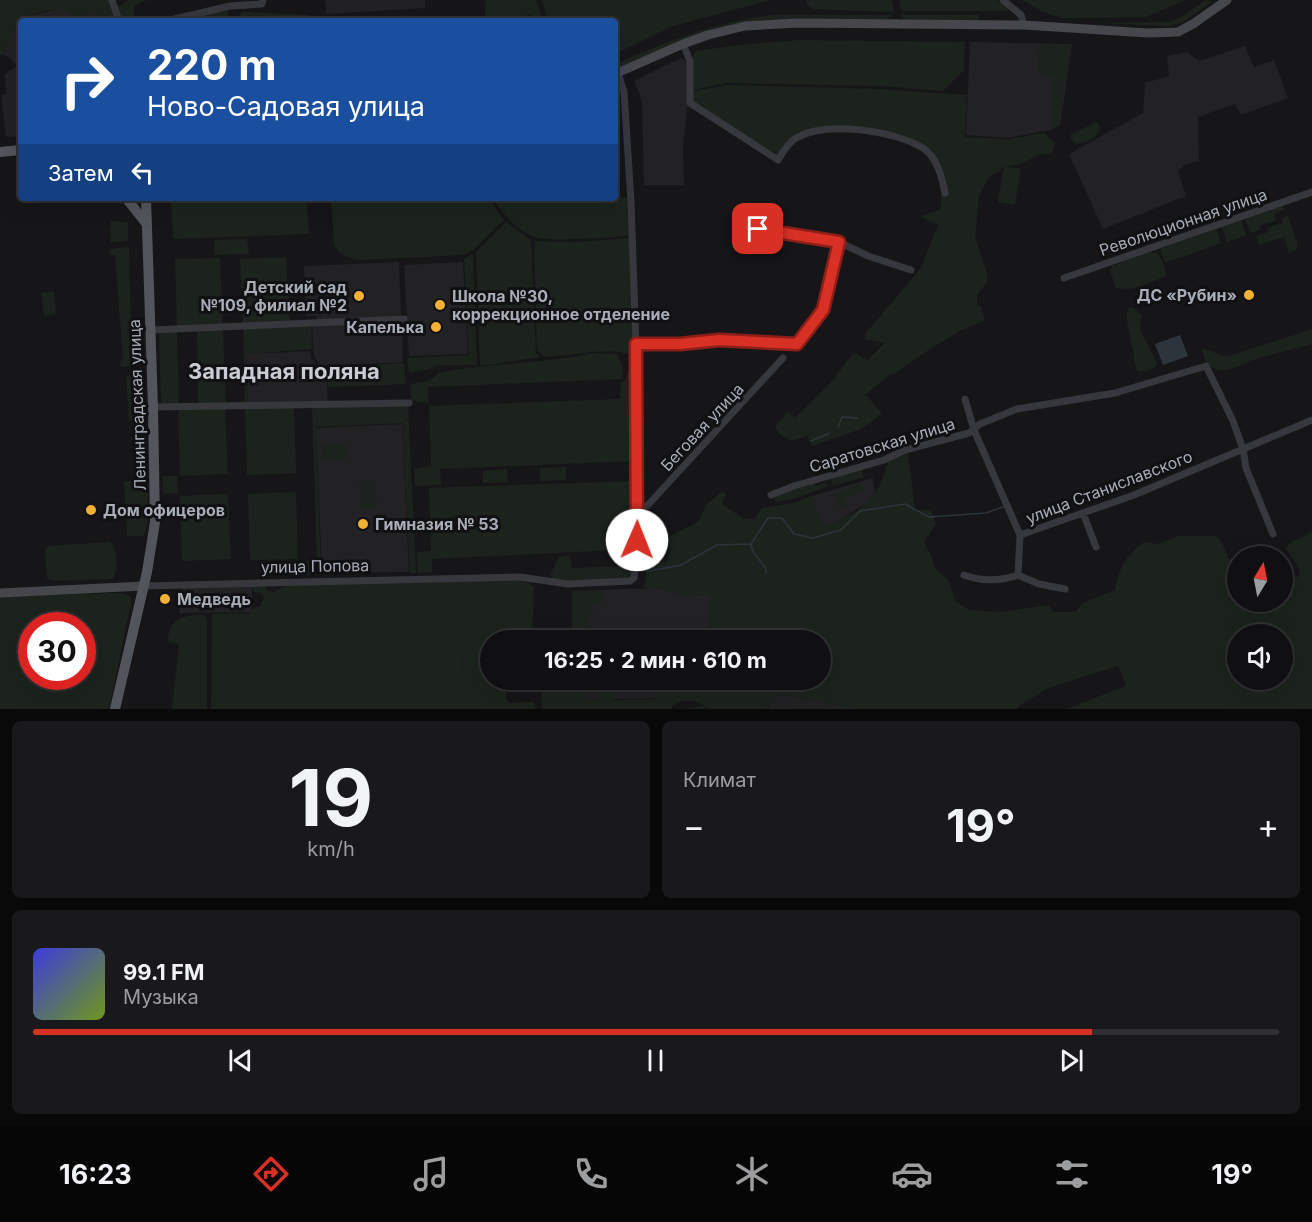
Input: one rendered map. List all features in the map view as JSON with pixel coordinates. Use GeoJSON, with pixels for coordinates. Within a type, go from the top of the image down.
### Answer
{"type":"FeatureCollection","features":[{"type":"Feature","properties":{"kind":"main road"},"geometry":{"type":"LineString","coordinates":[[618,73],[683,44],[745,26],[797,22],[1024,25],[1148,33],[1178,32],[1227,0]]}},
{"type":"Feature","properties":{"kind":"main road"},"geometry":{"type":"LineString","coordinates":[[0,152],[18,150]]}},
{"type":"Feature","properties":{"kind":"main road","name":"Ленинградская улица"},"geometry":{"type":"LineString","coordinates":[[128,201],[146,223]]}},
{"type":"Feature","properties":{"kind":"main road","name":"Ленинградская улица"},"geometry":{"type":"LineString","coordinates":[[129,201],[138,206],[144,201]]}},
{"type":"Feature","properties":{"kind":"main road","name":"Ленинградская улица"},"geometry":{"type":"LineString","coordinates":[[115,709],[144,586],[155,522],[146,201]]}},
{"type":"Feature","properties":{"kind":"main road","name":"улица Попова"},"geometry":{"type":"LineString","coordinates":[[0,592],[144,586]]}},
{"type":"Feature","properties":{"kind":"street"},"geometry":{"type":"LineString","coordinates":[[112,0],[118,18]]}},
{"type":"Feature","properties":{"kind":"street"},"geometry":{"type":"LineString","coordinates":[[178,18],[230,6],[262,4],[262,0]]}},
{"type":"Feature","properties":{"kind":"street"},"geometry":{"type":"LineString","coordinates":[[1002,0],[1021,15],[1024,25]]}},
{"type":"Feature","properties":{"kind":"street"},"geometry":{"type":"LineString","coordinates":[[683,44],[690,61],[690,103],[778,160],[794,139],[813,131],[849,130],[889,135],[924,149],[940,171],[945,193]]}},
{"type":"Feature","properties":{"kind":"street"},"geometry":{"type":"LineString","coordinates":[[618,78],[624,92],[631,201],[636,344],[637,508]]}},
{"type":"Feature","properties":{"kind":"street","name":"Революционная улица"},"geometry":{"type":"LineString","coordinates":[[1064,278],[1312,192]]}},
{"type":"Feature","properties":{"kind":"street"},"geometry":{"type":"LineString","coordinates":[[758,229],[839,242],[868,256],[911,270]]}},
{"type":"Feature","properties":{"kind":"street"},"geometry":{"type":"LineString","coordinates":[[636,344],[680,344],[719,340],[797,344],[823,310],[839,242]]}},
{"type":"Feature","properties":{"kind":"street"},"geometry":{"type":"LineString","coordinates":[[150,330],[404,319]]}},
{"type":"Feature","properties":{"kind":"street","name":"Беговая улица"},"geometry":{"type":"LineString","coordinates":[[637,508],[647,506],[783,358]]}},
{"type":"Feature","properties":{"kind":"street","name":"Саратовская улица"},"geometry":{"type":"LineString","coordinates":[[771,495],[884,460],[905,450],[969,433],[980,424],[1017,409],[1115,393],[1206,366],[1233,421],[1243,449]]}},
{"type":"Feature","properties":{"kind":"street","name":"улица Станиславского"},"geometry":{"type":"LineString","coordinates":[[965,399],[974,430],[1020,535],[1134,495],[1312,420]]}},
{"type":"Feature","properties":{"kind":"street"},"geometry":{"type":"LineString","coordinates":[[153,407],[410,403]]}},
{"type":"Feature","properties":{"kind":"street"},"geometry":{"type":"LineString","coordinates":[[1243,449],[1246,468],[1274,534]]}},
{"type":"Feature","properties":{"kind":"street","name":"улица Попова"},"geometry":{"type":"LineString","coordinates":[[144,586],[501,577],[520,577],[568,584],[630,581],[634,578],[636,569],[637,508]]}},
{"type":"Feature","properties":{"kind":"street"},"geometry":{"type":"LineString","coordinates":[[1083,513],[1096,547]]}},
{"type":"Feature","properties":{"kind":"street"},"geometry":{"type":"LineString","coordinates":[[1018,575],[1020,535]]}},
{"type":"Feature","properties":{"kind":"street"},"geometry":{"type":"LineString","coordinates":[[964,575],[984,580],[1003,580],[1018,575],[1039,584],[1065,589]]}},
{"type":"Feature","properties":{"kind":"shaded area"},"geometry":{"type":"Polygon","coordinates":[[[0,0],[109,0],[119,6],[128,0],[147,0],[134,6],[134,18],[104,18],[102,15],[89,13],[74,17],[69,12],[57,9],[18,18],[4,55],[0,54],[0,0]]]}},
{"type":"Feature","properties":{"kind":"shaded area"},"geometry":{"type":"Polygon","coordinates":[[[325,0],[425,0],[425,8],[326,14],[325,0]]]}},
{"type":"Feature","properties":{"kind":"shaded area"},"geometry":{"type":"Polygon","coordinates":[[[486,0],[536,0],[542,18],[532,18],[530,13],[527,18],[484,18],[486,0]]]}},
{"type":"Feature","properties":{"kind":"shaded area"},"geometry":{"type":"Polygon","coordinates":[[[542,0],[771,0],[673,26],[618,53],[618,18],[547,18],[542,0]]]}},
{"type":"Feature","properties":{"kind":"shaded area"},"geometry":{"type":"Polygon","coordinates":[[[807,0],[892,0],[894,9],[891,12],[813,9],[807,5],[807,0]]]}},
{"type":"Feature","properties":{"kind":"shaded area"},"geometry":{"type":"Polygon","coordinates":[[[900,0],[996,0],[1009,9],[1007,11],[905,11],[900,8],[900,0]]]}},
{"type":"Feature","properties":{"kind":"shaded area"},"geometry":{"type":"Polygon","coordinates":[[[1023,0],[1185,0],[1146,17],[1062,18],[1043,12],[1023,0]]]}},
{"type":"Feature","properties":{"kind":"shaded area"},"geometry":{"type":"Polygon","coordinates":[[[1206,0],[1213,1],[1183,22],[1170,26],[1097,23],[1170,22],[1180,18],[1206,0]]]}},
{"type":"Feature","properties":{"kind":"shaded area"},"geometry":{"type":"Polygon","coordinates":[[[61,8],[68,10],[74,17],[89,13],[102,15],[104,18],[21,18],[61,8]]]}},
{"type":"Feature","properties":{"kind":"shaded area"},"geometry":{"type":"Polygon","coordinates":[[[228,9],[228,18],[188,18],[228,9]]]}},
{"type":"Feature","properties":{"kind":"shaded area"},"geometry":{"type":"Polygon","coordinates":[[[243,12],[309,15],[316,18],[239,18],[243,12]]]}},
{"type":"Feature","properties":{"kind":"shaded area"},"geometry":{"type":"Polygon","coordinates":[[[775,15],[893,15],[887,19],[746,23],[618,71],[618,63],[674,40],[713,27],[775,15]]]}},
{"type":"Feature","properties":{"kind":"shaded area"},"geometry":{"type":"Polygon","coordinates":[[[900,15],[979,15],[979,20],[906,20],[900,15]]]}},
{"type":"Feature","properties":{"kind":"shaded area"},"geometry":{"type":"Polygon","coordinates":[[[18,22],[18,136],[6,137],[1,95],[6,94],[5,74],[17,66],[4,55],[18,22]]]}},
{"type":"Feature","properties":{"kind":"shaded area"},"geometry":{"type":"Polygon","coordinates":[[[799,40],[965,42],[964,70],[943,91],[879,86],[727,83],[692,90],[692,60],[695,51],[799,40]]]}},
{"type":"Feature","properties":{"kind":"shaded area"},"geometry":{"type":"Polygon","coordinates":[[[970,42],[1072,44],[1060,125],[1051,130],[1007,138],[966,135],[970,42]]]}},
{"type":"Feature","properties":{"kind":"shaded area"},"geometry":{"type":"Polygon","coordinates":[[[1039,45],[1071,45],[1058,125],[1054,128],[1050,125],[1054,78],[1038,74],[1039,45]]]}},
{"type":"Feature","properties":{"kind":"shaded area"},"geometry":{"type":"Polygon","coordinates":[[[1245,46],[1254,67],[1274,60],[1288,98],[1241,115],[1235,104],[1198,117],[1199,161],[1185,165],[1178,171],[1186,196],[1103,229],[1069,154],[1143,113],[1145,83],[1169,76],[1167,56],[1187,52],[1199,61],[1245,46]]]}},
{"type":"Feature","properties":{"kind":"shaded area"},"geometry":{"type":"Polygon","coordinates":[[[681,58],[688,63],[688,103],[683,146],[684,185],[644,185],[642,101],[634,81],[681,58]]]}},
{"type":"Feature","properties":{"kind":"shaded area"},"geometry":{"type":"Polygon","coordinates":[[[728,85],[879,89],[967,95],[965,137],[1007,139],[1044,133],[1055,145],[1051,154],[1040,154],[1021,164],[1006,166],[1021,169],[1015,205],[998,202],[1004,166],[989,177],[979,196],[975,237],[987,274],[987,282],[977,295],[977,304],[981,307],[985,320],[960,331],[930,349],[891,374],[862,397],[866,395],[882,414],[861,429],[812,446],[808,437],[813,432],[791,441],[779,434],[775,426],[788,412],[795,418],[833,380],[854,352],[867,361],[885,343],[865,339],[865,334],[921,268],[938,225],[920,217],[941,209],[942,169],[923,145],[889,132],[813,129],[778,155],[707,113],[692,101],[694,91],[728,85]]]}},
{"type":"Feature","properties":{"kind":"shaded area"},"geometry":{"type":"Polygon","coordinates":[[[1097,122],[1101,127],[1092,139],[1077,144],[1071,139],[1071,134],[1097,122]]]}},
{"type":"Feature","properties":{"kind":"shaded area"},"geometry":{"type":"Polygon","coordinates":[[[618,197],[629,197],[630,236],[539,238],[526,233],[509,220],[494,201],[618,201],[618,197]]]}},
{"type":"Feature","properties":{"kind":"shaded area"},"geometry":{"type":"Polygon","coordinates":[[[171,201],[307,201],[309,234],[173,239],[171,201]]]}},
{"type":"Feature","properties":{"kind":"shaded area"},"geometry":{"type":"Polygon","coordinates":[[[331,201],[490,201],[504,220],[473,250],[464,255],[355,260],[340,253],[334,246],[331,201]]]}},
{"type":"Feature","properties":{"kind":"shaded area"},"geometry":{"type":"Polygon","coordinates":[[[1283,205],[1284,210],[1274,214],[1276,220],[1260,225],[1261,229],[1251,233],[1245,218],[1283,205]]]}},
{"type":"Feature","properties":{"kind":"shaded area"},"geometry":{"type":"Polygon","coordinates":[[[1288,216],[1297,249],[1289,253],[1284,237],[1259,245],[1256,236],[1268,232],[1267,228],[1283,223],[1281,218],[1288,216]]]}},
{"type":"Feature","properties":{"kind":"shaded area"},"geometry":{"type":"Polygon","coordinates":[[[1241,220],[1246,235],[1227,242],[1222,227],[1241,220]]]}},
{"type":"Feature","properties":{"kind":"shaded area"},"geometry":{"type":"Polygon","coordinates":[[[111,221],[128,222],[128,241],[110,242],[111,221]]]}},
{"type":"Feature","properties":{"kind":"shaded area"},"geometry":{"type":"Polygon","coordinates":[[[506,222],[531,240],[536,353],[540,357],[480,366],[476,252],[506,222]]]}},
{"type":"Feature","properties":{"kind":"shaded area"},"geometry":{"type":"Polygon","coordinates":[[[1216,229],[1221,243],[1165,263],[1160,249],[1216,229]]]}},
{"type":"Feature","properties":{"kind":"shaded area"},"geometry":{"type":"Polygon","coordinates":[[[631,238],[635,355],[600,351],[544,357],[537,350],[534,241],[574,242],[631,238]]]}},
{"type":"Feature","properties":{"kind":"shaded area"},"geometry":{"type":"Polygon","coordinates":[[[247,239],[249,254],[215,255],[214,240],[247,239]]]}},
{"type":"Feature","properties":{"kind":"shaded area"},"geometry":{"type":"Polygon","coordinates":[[[129,247],[132,366],[121,367],[119,364],[123,359],[115,256],[108,253],[111,249],[129,247]]]}},
{"type":"Feature","properties":{"kind":"shaded area"},"geometry":{"type":"Polygon","coordinates":[[[1147,252],[1157,253],[1163,262],[1166,275],[1132,289],[1116,288],[1110,271],[1112,266],[1147,252]]]}},
{"type":"Feature","properties":{"kind":"shaded area"},"geometry":{"type":"Polygon","coordinates":[[[473,254],[477,365],[439,365],[409,373],[407,358],[469,355],[464,259],[473,254]]]}},
{"type":"Feature","properties":{"kind":"shaded area"},"geometry":{"type":"Polygon","coordinates":[[[286,257],[290,322],[243,325],[240,259],[286,257]]]}},
{"type":"Feature","properties":{"kind":"shaded area"},"geometry":{"type":"Polygon","coordinates":[[[220,258],[223,326],[177,327],[175,259],[220,258]]]}},
{"type":"Feature","properties":{"kind":"shaded area"},"geometry":{"type":"Polygon","coordinates":[[[399,262],[401,316],[317,320],[316,316],[306,316],[304,266],[399,262]]]}},
{"type":"Feature","properties":{"kind":"shaded area"},"geometry":{"type":"Polygon","coordinates":[[[463,262],[468,354],[409,356],[404,265],[463,262]]]}},
{"type":"Feature","properties":{"kind":"shaded area"},"geometry":{"type":"Polygon","coordinates":[[[54,291],[56,314],[44,316],[41,293],[54,291]]]}},
{"type":"Feature","properties":{"kind":"shaded area"},"geometry":{"type":"Polygon","coordinates":[[[1132,307],[1142,316],[1140,330],[1157,363],[1149,370],[1137,371],[1135,364],[1127,321],[1128,308],[1132,307]]]}},
{"type":"Feature","properties":{"kind":"shaded area"},"geometry":{"type":"Polygon","coordinates":[[[402,322],[403,362],[327,366],[319,364],[314,356],[312,326],[402,322]]]}},
{"type":"Feature","properties":{"kind":"shaded area"},"geometry":{"type":"Polygon","coordinates":[[[311,324],[312,349],[246,354],[248,405],[245,405],[243,327],[311,324]]]}},
{"type":"Feature","properties":{"kind":"shaded area"},"geometry":{"type":"Polygon","coordinates":[[[223,328],[226,406],[198,405],[197,330],[223,328]]]}},
{"type":"Feature","properties":{"kind":"shaded area"},"geometry":{"type":"Polygon","coordinates":[[[1312,329],[1312,344],[1251,360],[1226,370],[1210,366],[1202,351],[1204,349],[1229,356],[1312,329]]]}},
{"type":"Feature","properties":{"kind":"shaded area"},"geometry":{"type":"Polygon","coordinates":[[[177,331],[179,406],[161,406],[159,332],[177,331]]]}},
{"type":"Feature","properties":{"kind":"shaded area"},"geometry":{"type":"Polygon","coordinates":[[[1180,335],[1188,356],[1163,365],[1155,344],[1180,335]]]}},
{"type":"Feature","properties":{"kind":"shaded area"},"geometry":{"type":"Polygon","coordinates":[[[310,351],[311,358],[317,366],[326,369],[328,402],[248,403],[246,354],[310,351]]]}},
{"type":"Feature","properties":{"kind":"shaded area"},"geometry":{"type":"Polygon","coordinates":[[[594,353],[617,354],[623,368],[622,379],[428,387],[428,403],[411,401],[410,384],[430,381],[439,373],[594,353]]]}},
{"type":"Feature","properties":{"kind":"shaded area"},"geometry":{"type":"Polygon","coordinates":[[[404,363],[406,384],[328,387],[327,367],[404,363]]]}},
{"type":"Feature","properties":{"kind":"shaded area"},"geometry":{"type":"Polygon","coordinates":[[[631,370],[635,374],[635,461],[440,469],[441,485],[415,486],[414,469],[431,466],[429,406],[620,399],[621,383],[626,380],[627,373],[631,370]]]}},
{"type":"Feature","properties":{"kind":"shaded area"},"geometry":{"type":"Polygon","coordinates":[[[138,375],[144,375],[144,420],[138,421],[138,375]]]}},
{"type":"Feature","properties":{"kind":"shaded area"},"geometry":{"type":"Polygon","coordinates":[[[126,376],[132,376],[135,421],[129,421],[126,376]]]}},
{"type":"Feature","properties":{"kind":"shaded area"},"geometry":{"type":"Polygon","coordinates":[[[408,404],[416,573],[410,573],[402,423],[316,427],[321,575],[301,575],[301,561],[317,560],[312,406],[408,404]]]}},
{"type":"Feature","properties":{"kind":"shaded area"},"geometry":{"type":"Polygon","coordinates":[[[245,407],[294,407],[296,473],[247,475],[245,407]]]}},
{"type":"Feature","properties":{"kind":"shaded area"},"geometry":{"type":"Polygon","coordinates":[[[178,408],[225,408],[228,474],[180,476],[178,408]]]}},
{"type":"Feature","properties":{"kind":"shaded area","name":"Гимназия № 53"},"geometry":{"type":"Polygon","coordinates":[[[402,424],[409,572],[322,573],[316,428],[402,424]]]}},
{"type":"Feature","properties":{"kind":"shaded area"},"geometry":{"type":"Polygon","coordinates":[[[347,445],[348,459],[323,460],[322,446],[347,445]]]}},
{"type":"Feature","properties":{"kind":"shaded area"},"geometry":{"type":"Polygon","coordinates":[[[908,453],[915,510],[931,510],[936,524],[924,542],[934,567],[948,580],[956,602],[970,610],[1000,612],[1049,605],[1053,612],[1075,612],[1083,603],[1115,590],[1124,563],[1144,542],[1158,544],[1178,536],[1216,536],[1227,554],[1227,612],[1293,612],[1293,576],[1300,575],[1299,568],[1293,559],[1293,546],[1287,546],[1312,532],[1312,709],[1067,709],[1125,686],[1118,666],[1048,688],[1017,709],[860,709],[779,694],[767,709],[708,709],[705,706],[704,709],[683,709],[704,706],[696,702],[684,701],[672,706],[672,709],[542,709],[541,690],[586,690],[588,700],[597,700],[596,690],[614,690],[614,700],[658,699],[655,696],[656,690],[831,690],[831,630],[709,630],[710,595],[683,594],[656,588],[644,588],[646,575],[641,563],[652,560],[667,562],[671,549],[658,537],[640,538],[640,531],[644,524],[669,537],[698,522],[706,505],[721,492],[726,494],[722,504],[744,519],[754,519],[762,508],[793,503],[812,496],[823,526],[845,518],[871,499],[888,462],[908,453]]]}},
{"type":"Feature","properties":{"kind":"shaded area"},"geometry":{"type":"Polygon","coordinates":[[[566,467],[566,480],[540,481],[540,468],[566,467]]]}},
{"type":"Feature","properties":{"kind":"shaded area"},"geometry":{"type":"Polygon","coordinates":[[[862,468],[864,477],[833,486],[830,477],[862,468]]]}},
{"type":"Feature","properties":{"kind":"shaded area"},"geometry":{"type":"Polygon","coordinates":[[[507,469],[508,482],[483,483],[483,471],[507,469]]]}},
{"type":"Feature","properties":{"kind":"shaded area"},"geometry":{"type":"Polygon","coordinates":[[[163,476],[177,476],[178,493],[163,494],[163,476]]]}},
{"type":"Feature","properties":{"kind":"shaded area"},"geometry":{"type":"Polygon","coordinates":[[[873,478],[875,493],[867,503],[835,523],[823,526],[812,522],[809,497],[873,478]]]}},
{"type":"Feature","properties":{"kind":"shaded area"},"geometry":{"type":"Polygon","coordinates":[[[376,480],[377,509],[360,509],[359,481],[376,480]]]}},
{"type":"Feature","properties":{"kind":"shaded area"},"geometry":{"type":"Polygon","coordinates":[[[124,481],[145,481],[148,485],[148,520],[144,536],[127,536],[124,481]]]}},
{"type":"Feature","properties":{"kind":"shaded area"},"geometry":{"type":"Polygon","coordinates":[[[634,481],[635,549],[432,559],[432,572],[418,573],[417,552],[431,551],[429,488],[634,481]]]}},
{"type":"Feature","properties":{"kind":"shaded area"},"geometry":{"type":"Polygon","coordinates":[[[826,482],[827,487],[793,499],[776,502],[774,498],[796,488],[814,483],[816,486],[826,482]]]}},
{"type":"Feature","properties":{"kind":"shaded area"},"geometry":{"type":"Polygon","coordinates":[[[861,483],[863,491],[844,499],[846,505],[839,508],[833,497],[829,496],[861,483]]]}},
{"type":"Feature","properties":{"kind":"shaded area"},"geometry":{"type":"Polygon","coordinates":[[[296,492],[298,559],[250,560],[248,494],[296,492]]]}},
{"type":"Feature","properties":{"kind":"shaded area"},"geometry":{"type":"Polygon","coordinates":[[[228,494],[231,559],[182,561],[180,496],[228,494]]]}},
{"type":"Feature","properties":{"kind":"shaded area"},"geometry":{"type":"Polygon","coordinates":[[[110,542],[117,560],[116,571],[112,579],[53,581],[47,578],[45,550],[48,546],[110,542]]]}},
{"type":"Feature","properties":{"kind":"shaded area"},"geometry":{"type":"Polygon","coordinates":[[[632,553],[635,553],[633,577],[629,580],[556,581],[550,575],[559,557],[570,555],[572,568],[632,566],[632,553]]]}},
{"type":"Feature","properties":{"kind":"shaded area"},"geometry":{"type":"Polygon","coordinates":[[[525,581],[534,587],[532,630],[480,630],[480,690],[506,690],[506,699],[509,703],[534,702],[536,709],[211,709],[212,614],[251,613],[254,607],[260,607],[264,597],[261,593],[254,592],[252,586],[266,585],[267,590],[273,593],[287,585],[525,581]]]}},
{"type":"Feature","properties":{"kind":"shaded area"},"geometry":{"type":"Polygon","coordinates":[[[252,586],[252,612],[179,613],[182,587],[252,586]]]}},
{"type":"Feature","properties":{"kind":"shaded area"},"geometry":{"type":"Polygon","coordinates":[[[656,588],[683,594],[710,595],[709,630],[572,630],[572,591],[656,588]]]}},
{"type":"Feature","properties":{"kind":"shaded area"},"geometry":{"type":"Polygon","coordinates":[[[602,591],[604,594],[604,603],[595,603],[589,615],[588,630],[573,630],[574,592],[602,591]]]}},
{"type":"Feature","properties":{"kind":"shaded area"},"geometry":{"type":"Polygon","coordinates":[[[122,593],[130,596],[131,603],[109,709],[0,709],[0,596],[122,593]]]}},
{"type":"Feature","properties":{"kind":"shaded area"},"geometry":{"type":"Polygon","coordinates":[[[204,615],[207,619],[207,709],[172,709],[179,644],[168,642],[170,629],[181,618],[204,615]]]}},
{"type":"Feature","properties":{"kind":"shaded area"},"geometry":{"type":"Polygon","coordinates":[[[573,690],[707,690],[707,697],[573,700],[573,690]]]}},
{"type":"Feature","properties":{"kind":"shaded area"},"geometry":{"type":"Polygon","coordinates":[[[778,694],[860,709],[768,709],[778,694]]]}},
{"type":"Feature","properties":{"kind":"waterway"},"geometry":{"type":"LineString","coordinates":[[838,427],[842,417],[858,418]]}},
{"type":"Feature","properties":{"kind":"waterway"},"geometry":{"type":"LineString","coordinates":[[811,441],[830,433]]}},
{"type":"Feature","properties":{"kind":"waterway"},"geometry":{"type":"LineString","coordinates":[[766,573],[766,569],[753,551],[751,544],[768,518],[782,518],[794,534],[813,538],[841,530],[860,511],[905,504],[929,517],[986,513],[1003,507]]}},
{"type":"Feature","properties":{"kind":"waterway"},"geometry":{"type":"LineString","coordinates":[[650,571],[681,565],[717,545],[751,544]]}},
{"type":"Feature","properties":{"kind":"place","name":"ДС «Рубин»"},"geometry":{"type":"Point","coordinates":[1249,295]}},
{"type":"Feature","properties":{"kind":"place","name":"Детский сад №109, филиал №2"},"geometry":{"type":"Point","coordinates":[359,296]}},
{"type":"Feature","properties":{"kind":"place","name":"Школа №30, коррекционное отделение"},"geometry":{"type":"Point","coordinates":[440,305]}},
{"type":"Feature","properties":{"kind":"place","name":"Капелька"},"geometry":{"type":"Point","coordinates":[436,327]}},
{"type":"Feature","properties":{"kind":"place","name":"Дом офицеров"},"geometry":{"type":"Point","coordinates":[91,510]}},
{"type":"Feature","properties":{"kind":"place","name":"Гимназия № 53"},"geometry":{"type":"Point","coordinates":[363,524]}},
{"type":"Feature","properties":{"kind":"place","name":"Медведь"},"geometry":{"type":"Point","coordinates":[165,599]}},
{"type":"Feature","properties":{"kind":"district","name":"Западная поляна"},"geometry":{"type":"Point","coordinates":[284,371]}},
{"type":"Feature","properties":{"kind":"route"},"geometry":{"type":"LineString","coordinates":[[637,540],[636,344],[680,344],[719,340],[797,344],[823,310],[839,242],[758,229]]}}]}
